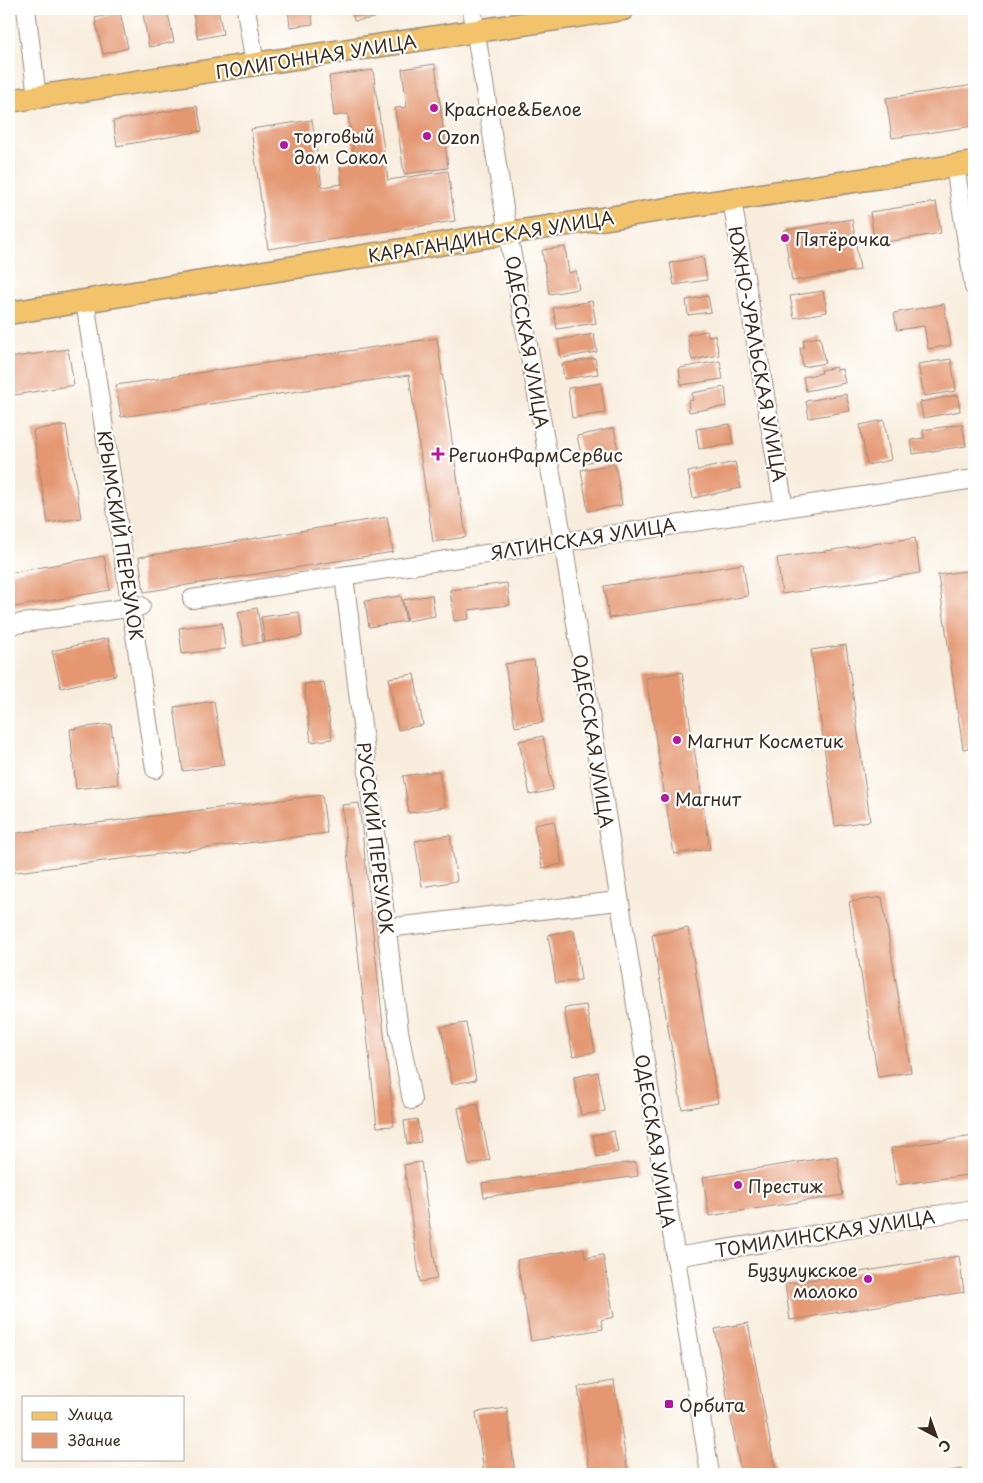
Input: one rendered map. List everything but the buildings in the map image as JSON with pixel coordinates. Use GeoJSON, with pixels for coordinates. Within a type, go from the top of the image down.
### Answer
{"type":"FeatureCollection","features":[{"type":"Feature","properties":{"kind":"main road","name":"ПОЛИГОННАЯ УЛИЦА"},"geometry":{"type":"LineString","coordinates":[[9,102],[623,9]]}},
{"type":"Feature","properties":{"kind":"main road","name":"КАРАГАНДИНСКАЯ УЛИЦА"},"geometry":{"type":"LineString","coordinates":[[9,313],[508,233],[965,165]]}},
{"type":"Feature","properties":{"kind":"street"},"geometry":{"type":"LineString","coordinates":[[26,9],[37,98]]}},
{"type":"Feature","properties":{"kind":"street"},"geometry":{"type":"LineString","coordinates":[[246,9],[255,65]]}},
{"type":"Feature","properties":{"kind":"street","name":"ОДЕССКАЯ УЛИЦА"},"geometry":{"type":"LineString","coordinates":[[472,9],[508,233],[563,540],[618,901],[710,1474]]}},
{"type":"Feature","properties":{"kind":"street"},"geometry":{"type":"LineString","coordinates":[[965,165],[974,287]]}},
{"type":"Feature","properties":{"kind":"street","name":"ЮЖНО-УРАЛЬСКАЯ УЛИЦА"},"geometry":{"type":"LineString","coordinates":[[732,200],[784,508]]}},
{"type":"Feature","properties":{"kind":"street","name":"КРЫМСКИЙ ПЕРЕУЛОК"},"geometry":{"type":"LineString","coordinates":[[85,301],[136,606],[155,769]]}},
{"type":"Feature","properties":{"kind":"street","name":"ЯЛТИНСКАЯ УЛИЦА"},"geometry":{"type":"LineString","coordinates":[[192,599],[563,540],[974,479]]}},
{"type":"Feature","properties":{"kind":"street","name":"РУССКИЙ ПЕРЕУЛОК"},"geometry":{"type":"LineString","coordinates":[[344,576],[399,1031],[412,1100]]}},
{"type":"Feature","properties":{"kind":"street"},"geometry":{"type":"LineString","coordinates":[[9,626],[136,606]]}},
{"type":"Feature","properties":{"kind":"street"},"geometry":{"type":"LineString","coordinates":[[387,928],[618,901]]}},
{"type":"Feature","properties":{"kind":"street","name":"ТОМИЛИНСКАЯ УЛИЦА"},"geometry":{"type":"LineString","coordinates":[[675,1257],[974,1209]]}},
{"type":"Feature","properties":{"kind":"place","name":"Красное&Белое"},"geometry":{"type":"Point","coordinates":[434,108]}},
{"type":"Feature","properties":{"kind":"place","name":"Ozon"},"geometry":{"type":"Point","coordinates":[427,136]}},
{"type":"Feature","properties":{"kind":"place","name":"торговый дом Сокол"},"geometry":{"type":"Point","coordinates":[284,145]}},
{"type":"Feature","properties":{"kind":"place","name":"Пятёрочка"},"geometry":{"type":"Point","coordinates":[785,238]}},
{"type":"Feature","properties":{"kind":"place","name":"РегионФармСервис"},"geometry":{"type":"Point","coordinates":[438,454]}},
{"type":"Feature","properties":{"kind":"place","name":"Магнит Косметик"},"geometry":{"type":"Point","coordinates":[677,740]}},
{"type":"Feature","properties":{"kind":"place","name":"Магнит"},"geometry":{"type":"Point","coordinates":[665,798]}},
{"type":"Feature","properties":{"kind":"place","name":"Престиж"},"geometry":{"type":"Point","coordinates":[738,1185]}},
{"type":"Feature","properties":{"kind":"place","name":"Бузулукское молоко"},"geometry":{"type":"Point","coordinates":[868,1279]}},
{"type":"Feature","properties":{"kind":"place","name":"Орбита"},"geometry":{"type":"Point","coordinates":[669,1404]}}]}
